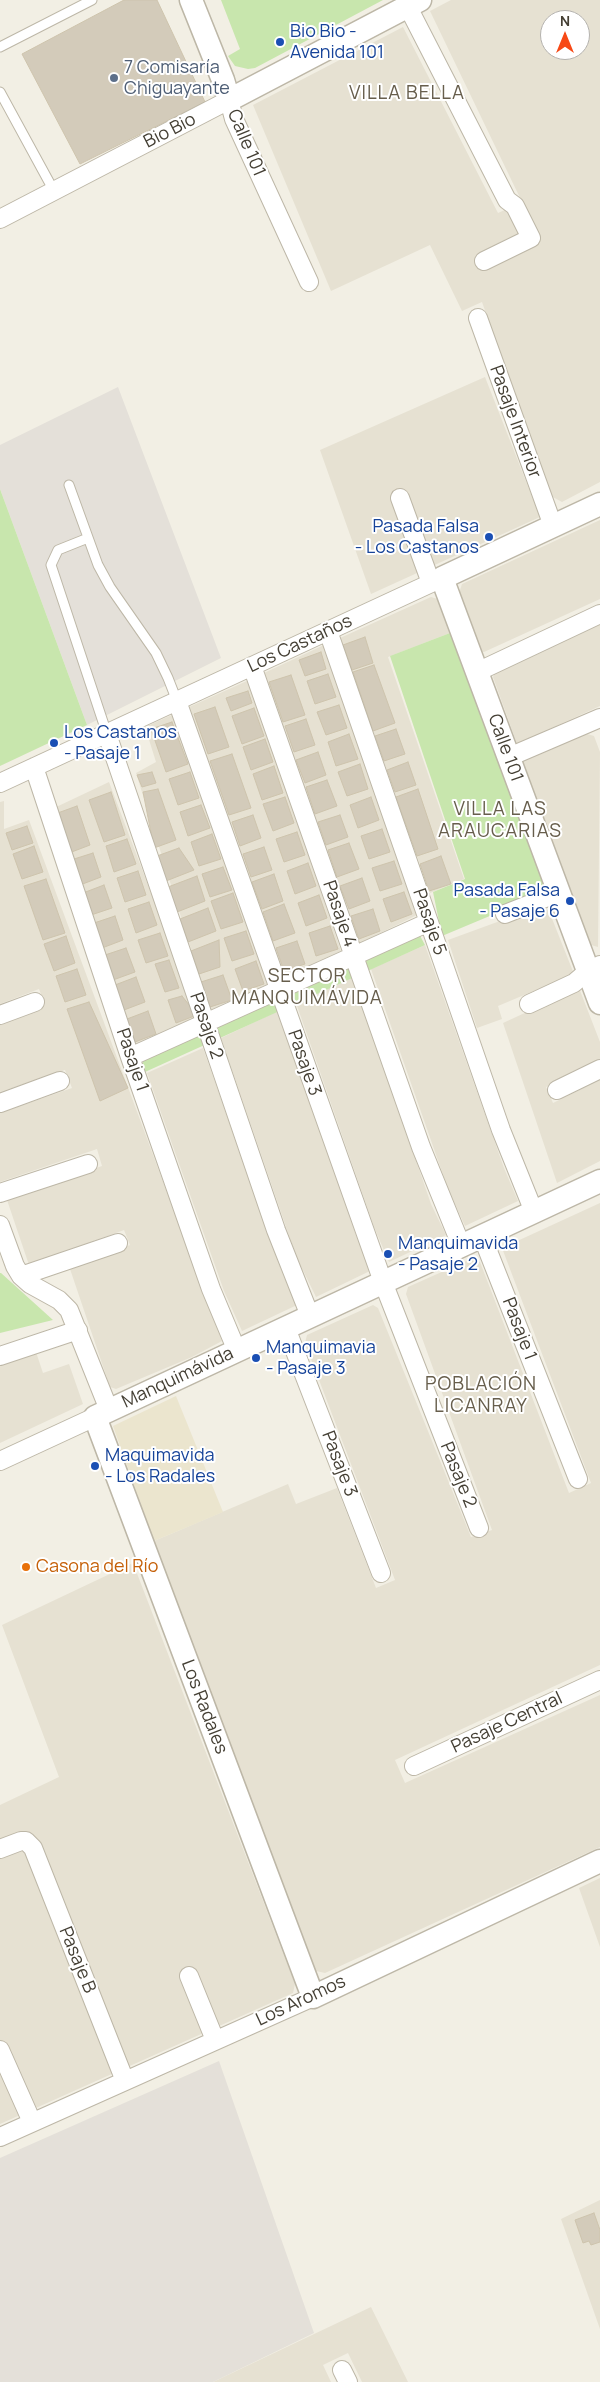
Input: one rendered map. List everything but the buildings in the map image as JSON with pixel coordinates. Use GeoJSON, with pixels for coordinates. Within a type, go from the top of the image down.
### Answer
{"type":"FeatureCollection","features":[{"type":"Feature","properties":{"kind":"street","name":"Calle 101"},"geometry":{"type":"LineString","coordinates":[[191,0],[223,80],[234,119],[309,282]]}},
{"type":"Feature","properties":{"kind":"street","name":"Bio Bio"},"geometry":{"type":"LineString","coordinates":[[0,219],[414,3]]}},
{"type":"Feature","properties":{"kind":"street"},"geometry":{"type":"LineString","coordinates":[[414,3],[507,200],[515,206],[531,238],[484,261]]}},
{"type":"Feature","properties":{"kind":"street","name":"Pasaje Interior"},"geometry":{"type":"LineString","coordinates":[[478,318],[553,526]]}},
{"type":"Feature","properties":{"kind":"street"},"geometry":{"type":"LineString","coordinates":[[400,498],[436,581]]}},
{"type":"Feature","properties":{"kind":"street","name":"Los Castaños"},"geometry":{"type":"LineString","coordinates":[[0,783],[600,504]]}},
{"type":"Feature","properties":{"kind":"street","name":"Calle 101"},"geometry":{"type":"LineString","coordinates":[[436,581],[477,672],[558,893],[594,968],[600,1003]]}},
{"type":"Feature","properties":{"kind":"street"},"geometry":{"type":"LineString","coordinates":[[477,672],[600,614]]}},
{"type":"Feature","properties":{"kind":"street","name":"Pasaje 5"},"geometry":{"type":"LineString","coordinates":[[328,631],[507,1145],[534,1212]]}},
{"type":"Feature","properties":{"kind":"street","name":"Pasaje 4"},"geometry":{"type":"LineString","coordinates":[[252,666],[426,1162],[462,1246]]}},
{"type":"Feature","properties":{"kind":"street","name":"Pasaje 3"},"geometry":{"type":"LineString","coordinates":[[177,701],[382,1282]]}},
{"type":"Feature","properties":{"kind":"street"},"geometry":{"type":"LineString","coordinates":[[509,757],[598,724]]}},
{"type":"Feature","properties":{"kind":"street","name":"Pasaje 2"},"geometry":{"type":"LineString","coordinates":[[108,734],[276,1230],[310,1316]]}},
{"type":"Feature","properties":{"kind":"street","name":"Pasaje 1"},"geometry":{"type":"LineString","coordinates":[[34,767],[130,1057],[211,1289],[237,1351]]}},
{"type":"Feature","properties":{"kind":"street"},"geometry":{"type":"LineString","coordinates":[[505,914],[558,893]]}},
{"type":"Feature","properties":{"kind":"street"},"geometry":{"type":"LineString","coordinates":[[130,1057],[429,922]]}},
{"type":"Feature","properties":{"kind":"street"},"geometry":{"type":"LineString","coordinates":[[529,1004],[574,984],[594,968]]}},
{"type":"Feature","properties":{"kind":"street"},"geometry":{"type":"LineString","coordinates":[[0,1015],[34,1002]]}},
{"type":"Feature","properties":{"kind":"street"},"geometry":{"type":"LineString","coordinates":[[556,1090],[600,1069]]}},
{"type":"Feature","properties":{"kind":"street"},"geometry":{"type":"LineString","coordinates":[[0,1103],[60,1081]]}},
{"type":"Feature","properties":{"kind":"street"},"geometry":{"type":"LineString","coordinates":[[0,1193],[88,1164]]}},
{"type":"Feature","properties":{"kind":"street","name":"Manquimávida"},"geometry":{"type":"LineString","coordinates":[[0,1461],[600,1180]]}},
{"type":"Feature","properties":{"kind":"street"},"geometry":{"type":"LineString","coordinates":[[0,1225],[12,1270],[30,1284],[64,1305],[78,1330],[102,1414]]}},
{"type":"Feature","properties":{"kind":"street","name":"Pasaje 1"},"geometry":{"type":"LineString","coordinates":[[482,1236],[578,1478]]}},
{"type":"Feature","properties":{"kind":"street"},"geometry":{"type":"LineString","coordinates":[[12,1270],[118,1242]]}},
{"type":"Feature","properties":{"kind":"street","name":"Pasaje 2"},"geometry":{"type":"LineString","coordinates":[[382,1282],[480,1528]]}},
{"type":"Feature","properties":{"kind":"street","name":"Pasaje 3"},"geometry":{"type":"LineString","coordinates":[[286,1328],[381,1573]]}},
{"type":"Feature","properties":{"kind":"street"},"geometry":{"type":"LineString","coordinates":[[0,1356],[78,1330]]}},
{"type":"Feature","properties":{"kind":"street","name":"Los Radales"},"geometry":{"type":"LineString","coordinates":[[102,1414],[312,1997]]}},
{"type":"Feature","properties":{"kind":"street","name":"Pasaje Central"},"geometry":{"type":"LineString","coordinates":[[414,1766],[600,1680]]}},
{"type":"Feature","properties":{"kind":"street","name":"Pasaje B"},"geometry":{"type":"LineString","coordinates":[[0,1849],[16,1842],[26,1842],[33,1848],[125,2081]]}},
{"type":"Feature","properties":{"kind":"street","name":"Los Aromos"},"geometry":{"type":"LineString","coordinates":[[0,2137],[312,1997],[600,1861]]}},
{"type":"Feature","properties":{"kind":"street"},"geometry":{"type":"LineString","coordinates":[[190,1976],[215,2040]]}},
{"type":"Feature","properties":{"kind":"street"},"geometry":{"type":"LineString","coordinates":[[0,2050],[32,2122]]}},
{"type":"Feature","properties":{"kind":"lane"},"geometry":{"type":"LineString","coordinates":[[0,47],[92,0]]}},
{"type":"Feature","properties":{"kind":"lane"},"geometry":{"type":"LineString","coordinates":[[0,92],[54,191]]}},
{"type":"Feature","properties":{"kind":"lane"},"geometry":{"type":"LineString","coordinates":[[69,485],[98,565],[110,587],[163,665],[177,701]]}},
{"type":"Feature","properties":{"kind":"lane"},"geometry":{"type":"LineString","coordinates":[[88,538],[58,550],[51,565],[108,734]]}},
{"type":"Feature","properties":{"kind":"shaded area"},"geometry":{"type":"Polygon","coordinates":[[[451,0],[600,0],[600,482],[562,502],[551,496],[482,302],[462,311],[430,245],[331,291],[253,105],[403,27],[498,213],[522,202],[430,11],[451,0]]]}},
{"type":"Feature","properties":{"kind":"shaded area"},"geometry":{"type":"Polygon","coordinates":[[[485,377],[540,517],[371,594],[320,450],[485,377]]]}},
{"type":"Feature","properties":{"kind":"shaded area"},"geometry":{"type":"Polygon","coordinates":[[[118,387],[221,658],[87,725],[0,489],[0,445],[118,387]]]}},
{"type":"Feature","properties":{"kind":"shaded area"},"geometry":{"type":"Polygon","coordinates":[[[600,520],[600,599],[484,652],[480,651],[459,593],[462,584],[600,520]]]}},
{"type":"Feature","properties":{"kind":"shaded area"},"geometry":{"type":"Polygon","coordinates":[[[431,597],[441,600],[450,633],[388,657],[464,879],[430,893],[340,638],[431,597]]]}},
{"type":"Feature","properties":{"kind":"shaded area"},"geometry":{"type":"Polygon","coordinates":[[[600,624],[600,706],[517,744],[493,677],[495,672],[600,624]]]}},
{"type":"Feature","properties":{"kind":"shaded area"},"geometry":{"type":"Polygon","coordinates":[[[324,645],[417,915],[358,944],[264,673],[324,645]]]}},
{"type":"Feature","properties":{"kind":"shaded area"},"geometry":{"type":"Polygon","coordinates":[[[249,680],[341,951],[284,977],[189,707],[249,680]]]}},
{"type":"Feature","properties":{"kind":"shaded area"},"geometry":{"type":"Polygon","coordinates":[[[174,714],[268,985],[210,1010],[136,773],[156,762],[145,727],[174,714]]]}},
{"type":"Feature","properties":{"kind":"shaded area"},"geometry":{"type":"Polygon","coordinates":[[[587,734],[594,736],[600,752],[598,947],[591,945],[520,760],[587,734]]]}},
{"type":"Feature","properties":{"kind":"shaded area"},"geometry":{"type":"Polygon","coordinates":[[[109,782],[198,1017],[134,1045],[52,809],[109,782]]]}},
{"type":"Feature","properties":{"kind":"shaded area"},"geometry":{"type":"Polygon","coordinates":[[[4,801],[4,829],[29,820],[222,1341],[192,1357],[116,1389],[110,1387],[70,1269],[130,1245],[124,1230],[29,1265],[7,1200],[102,1166],[97,1149],[0,1182],[0,1113],[72,1088],[65,1070],[0,1092],[0,1021],[45,1005],[39,989],[0,1004],[0,802],[4,801]]]}},
{"type":"Feature","properties":{"kind":"shaded area"},"geometry":{"type":"Polygon","coordinates":[[[541,906],[549,911],[574,974],[498,1006],[502,1019],[477,1028],[448,940],[541,906]]]}},
{"type":"Feature","properties":{"kind":"shaded area"},"geometry":{"type":"Polygon","coordinates":[[[425,945],[504,1168],[518,1201],[465,1226],[448,1189],[371,969],[425,945]]]}},
{"type":"Feature","properties":{"kind":"shaded area"},"geometry":{"type":"Polygon","coordinates":[[[353,977],[431,1204],[446,1235],[389,1262],[374,1227],[296,1003],[353,977]]]}},
{"type":"Feature","properties":{"kind":"shaded area"},"geometry":{"type":"Polygon","coordinates":[[[579,988],[600,1042],[600,1060],[546,1087],[553,1103],[600,1080],[600,1161],[557,1183],[503,1023],[579,988]]]}},
{"type":"Feature","properties":{"kind":"shaded area"},"geometry":{"type":"Polygon","coordinates":[[[280,1010],[356,1235],[372,1270],[316,1297],[296,1256],[221,1038],[280,1010]]]}},
{"type":"Feature","properties":{"kind":"shaded area"},"geometry":{"type":"Polygon","coordinates":[[[203,1048],[283,1275],[297,1305],[242,1331],[224,1291],[147,1073],[203,1048]]]}},
{"type":"Feature","properties":{"kind":"shaded area"},"geometry":{"type":"Polygon","coordinates":[[[600,1203],[600,1665],[395,1760],[405,1783],[600,1695],[600,1847],[325,1973],[316,1971],[154,1541],[288,1484],[296,1504],[337,1488],[376,1588],[395,1580],[305,1343],[307,1335],[373,1305],[378,1308],[471,1537],[492,1530],[406,1294],[408,1287],[473,1258],[480,1262],[569,1493],[591,1483],[502,1248],[600,1203]]]}},
{"type":"Feature","properties":{"kind":"shaded area"},"geometry":{"type":"Polygon","coordinates":[[[36,1352],[43,1373],[69,1364],[83,1404],[0,1443],[0,1363],[36,1352]]]}},
{"type":"Feature","properties":{"kind":"shaded area"},"geometry":{"type":"Polygon","coordinates":[[[176,1396],[223,1512],[154,1541],[113,1426],[176,1396]]]}},
{"type":"Feature","properties":{"kind":"shaded area"},"geometry":{"type":"Polygon","coordinates":[[[133,1563],[295,1984],[293,1993],[0,2124],[0,1805],[59,1777],[2,1625],[133,1563]]]}},
{"type":"Feature","properties":{"kind":"shaded area"},"geometry":{"type":"Polygon","coordinates":[[[600,1878],[600,1947],[579,1888],[600,1878]]]}},
{"type":"Feature","properties":{"kind":"shaded area"},"geometry":{"type":"Polygon","coordinates":[[[219,2061],[314,2333],[213,2382],[0,2382],[0,2158],[219,2061]]]}},
{"type":"Feature","properties":{"kind":"shaded area"},"geometry":{"type":"Polygon","coordinates":[[[600,2200],[600,2329],[561,2219],[600,2200]]]}},
{"type":"Feature","properties":{"kind":"shaded area"},"geometry":{"type":"Polygon","coordinates":[[[371,2307],[408,2382],[362,2382],[348,2353],[323,2365],[331,2382],[213,2382],[371,2307]]]}},
{"type":"Feature","properties":{"kind":"green space"},"geometry":{"type":"Polygon","coordinates":[[[221,0],[383,0],[255,68],[248,69],[235,66],[228,56],[240,49],[221,0]]]}},
{"type":"Feature","properties":{"kind":"green space"},"geometry":{"type":"Polygon","coordinates":[[[0,489],[87,725],[0,766],[0,489]]]}},
{"type":"Feature","properties":{"kind":"green space"},"geometry":{"type":"Polygon","coordinates":[[[450,633],[547,892],[442,936],[433,892],[465,879],[390,656],[450,633]]]}},
{"type":"Feature","properties":{"kind":"green space"},"geometry":{"type":"Polygon","coordinates":[[[418,932],[425,945],[145,1072],[142,1059],[418,932]]]}},
{"type":"Feature","properties":{"kind":"green space"},"geometry":{"type":"Polygon","coordinates":[[[1,1273],[53,1320],[0,1333],[1,1273]]]}},
{"type":"Feature","properties":{"kind":"place","name":"Bio Bio - Avenida 101"},"geometry":{"type":"Point","coordinates":[280,42]}},
{"type":"Feature","properties":{"kind":"place","name":"7 Comisaría Chiguayante"},"geometry":{"type":"Point","coordinates":[114,78]}},
{"type":"Feature","properties":{"kind":"place","name":"Pasada Falsa - Los Castanos"},"geometry":{"type":"Point","coordinates":[489,537]}},
{"type":"Feature","properties":{"kind":"place","name":"Los Castanos - Pasaje 1"},"geometry":{"type":"Point","coordinates":[54,743]}},
{"type":"Feature","properties":{"kind":"place","name":"Pasada Falsa - Pasaje 6"},"geometry":{"type":"Point","coordinates":[570,901]}},
{"type":"Feature","properties":{"kind":"place","name":"Manquimavida - Pasaje 2"},"geometry":{"type":"Point","coordinates":[388,1254]}},
{"type":"Feature","properties":{"kind":"place","name":"Manquimavia - Pasaje 3"},"geometry":{"type":"Point","coordinates":[256,1358]}},
{"type":"Feature","properties":{"kind":"place","name":"Maquimavida - Los Radales"},"geometry":{"type":"Point","coordinates":[95,1466]}},
{"type":"Feature","properties":{"kind":"place","name":"Casona del Río"},"geometry":{"type":"Point","coordinates":[26,1567]}},
{"type":"Feature","properties":{"kind":"district","name":"VILLA BELLA"},"geometry":{"type":"Point","coordinates":[407,94]}},
{"type":"Feature","properties":{"kind":"district","name":"VILLA LAS ARAUCARIAS"},"geometry":{"type":"Point","coordinates":[500,821]}},
{"type":"Feature","properties":{"kind":"district","name":"SECTOR MANQUIMÁVIDA"},"geometry":{"type":"Point","coordinates":[307,988]}},
{"type":"Feature","properties":{"kind":"district","name":"POBLACIÓN LICANRAY"},"geometry":{"type":"Point","coordinates":[481,1396]}}]}
